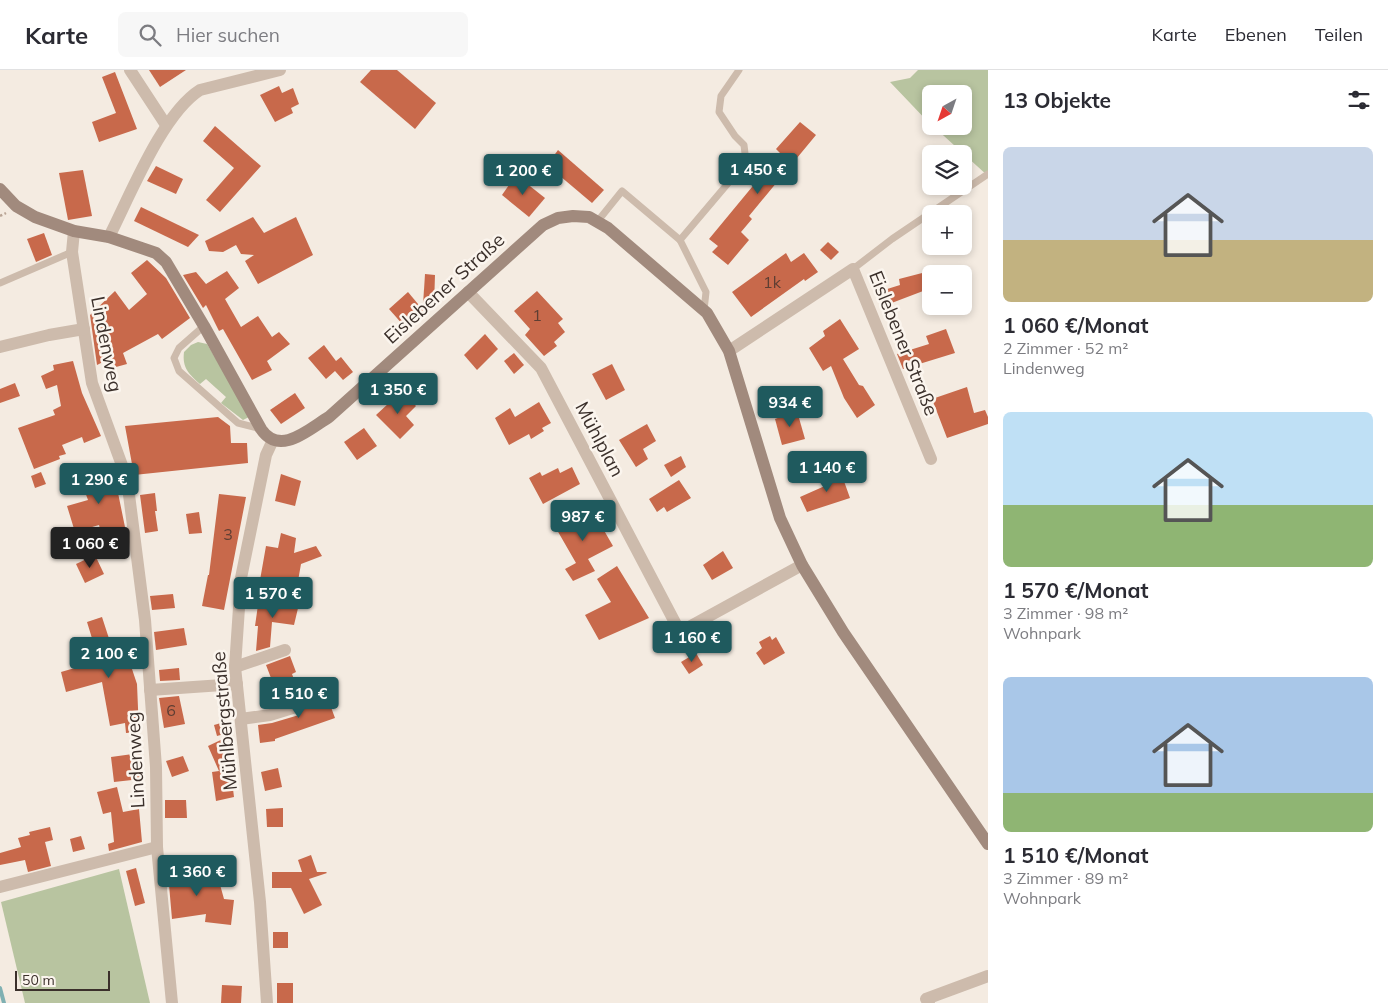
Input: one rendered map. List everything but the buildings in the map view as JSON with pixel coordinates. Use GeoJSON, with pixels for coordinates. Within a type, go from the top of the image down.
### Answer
{"type":"FeatureCollection","features":[{"type":"Feature","properties":{"kind":"main road"},"geometry":{"type":"LineString","coordinates":[[0,189],[16,206],[35,217],[74,231],[110,238],[156,253],[166,262],[261,429],[265,435],[273,440]]}},
{"type":"Feature","properties":{"kind":"main road","name":"Eislebener Straße"},"geometry":{"type":"LineString","coordinates":[[273,440],[291,441],[329,417],[543,225],[558,218],[573,216],[588,217],[608,228],[704,310],[729,351],[780,518],[802,565],[843,632],[988,844]]}},
{"type":"Feature","properties":{"kind":"street"},"geometry":{"type":"LineString","coordinates":[[130,70],[166,125]]}},
{"type":"Feature","properties":{"kind":"street"},"geometry":{"type":"LineString","coordinates":[[110,238],[166,125],[190,97],[200,90],[280,70]]}},
{"type":"Feature","properties":{"kind":"street","name":"Lindenweg"},"geometry":{"type":"LineString","coordinates":[[74,231],[72,252],[92,383],[127,479],[145,620],[156,767],[157,847],[172,1003]]}},
{"type":"Feature","properties":{"kind":"street","name":"Eislebener Straße"},"geometry":{"type":"LineString","coordinates":[[729,351],[853,269],[931,459]]}},
{"type":"Feature","properties":{"kind":"street","name":"Mühlplan"},"geometry":{"type":"LineString","coordinates":[[468,292],[541,368],[680,632],[802,565]]}},
{"type":"Feature","properties":{"kind":"street"},"geometry":{"type":"LineString","coordinates":[[0,347],[49,335],[84,330]]}},
{"type":"Feature","properties":{"kind":"street","name":"Mühlbergstraße"},"geometry":{"type":"LineString","coordinates":[[267,1003],[260,902],[235,667],[241,578],[266,455],[273,440]]}},
{"type":"Feature","properties":{"kind":"street"},"geometry":{"type":"LineString","coordinates":[[235,667],[285,650]]}},
{"type":"Feature","properties":{"kind":"street"},"geometry":{"type":"LineString","coordinates":[[150,690],[237,684]]}},
{"type":"Feature","properties":{"kind":"street"},"geometry":{"type":"LineString","coordinates":[[241,720],[270,715],[296,707]]}},
{"type":"Feature","properties":{"kind":"street"},"geometry":{"type":"LineString","coordinates":[[0,887],[157,847]]}},
{"type":"Feature","properties":{"kind":"street"},"geometry":{"type":"LineString","coordinates":[[929,1003],[926,998],[988,976]]}},
{"type":"Feature","properties":{"kind":"lane"},"geometry":{"type":"LineString","coordinates":[[680,240],[746,162],[744,145],[735,136],[719,112],[721,96],[739,70]]}},
{"type":"Feature","properties":{"kind":"lane"},"geometry":{"type":"LineString","coordinates":[[853,269],[892,239],[988,174]]}},
{"type":"Feature","properties":{"kind":"lane"},"geometry":{"type":"LineString","coordinates":[[597,222],[622,191],[680,240],[706,292],[704,310]]}},
{"type":"Feature","properties":{"kind":"lane"},"geometry":{"type":"LineString","coordinates":[[0,282],[72,252]]}},
{"type":"Feature","properties":{"kind":"lane"},"geometry":{"type":"LineString","coordinates":[[204,326],[179,348],[174,358],[178,371],[238,423],[261,429]]}},
{"type":"Feature","properties":{"kind":"green space"},"geometry":{"type":"Polygon","coordinates":[[[918,70],[988,70],[988,176],[972,161],[972,145],[954,145],[943,135],[972,135],[972,85],[922,85],[922,116],[890,82],[910,78],[918,70]]]}},
{"type":"Feature","properties":{"kind":"green space"},"geometry":{"type":"Polygon","coordinates":[[[198,342],[207,344],[249,417],[243,420],[221,403],[226,397],[206,379],[200,384],[187,370],[184,362],[184,352],[191,345],[198,342]]]}},
{"type":"Feature","properties":{"kind":"green space"},"geometry":{"type":"Polygon","coordinates":[[[119,869],[150,1003],[25,1003],[1,902],[119,869]]]}},
{"type":"Feature","properties":{"kind":"waterway"},"geometry":{"type":"LineString","coordinates":[[0,988],[4,1003]]}}]}
